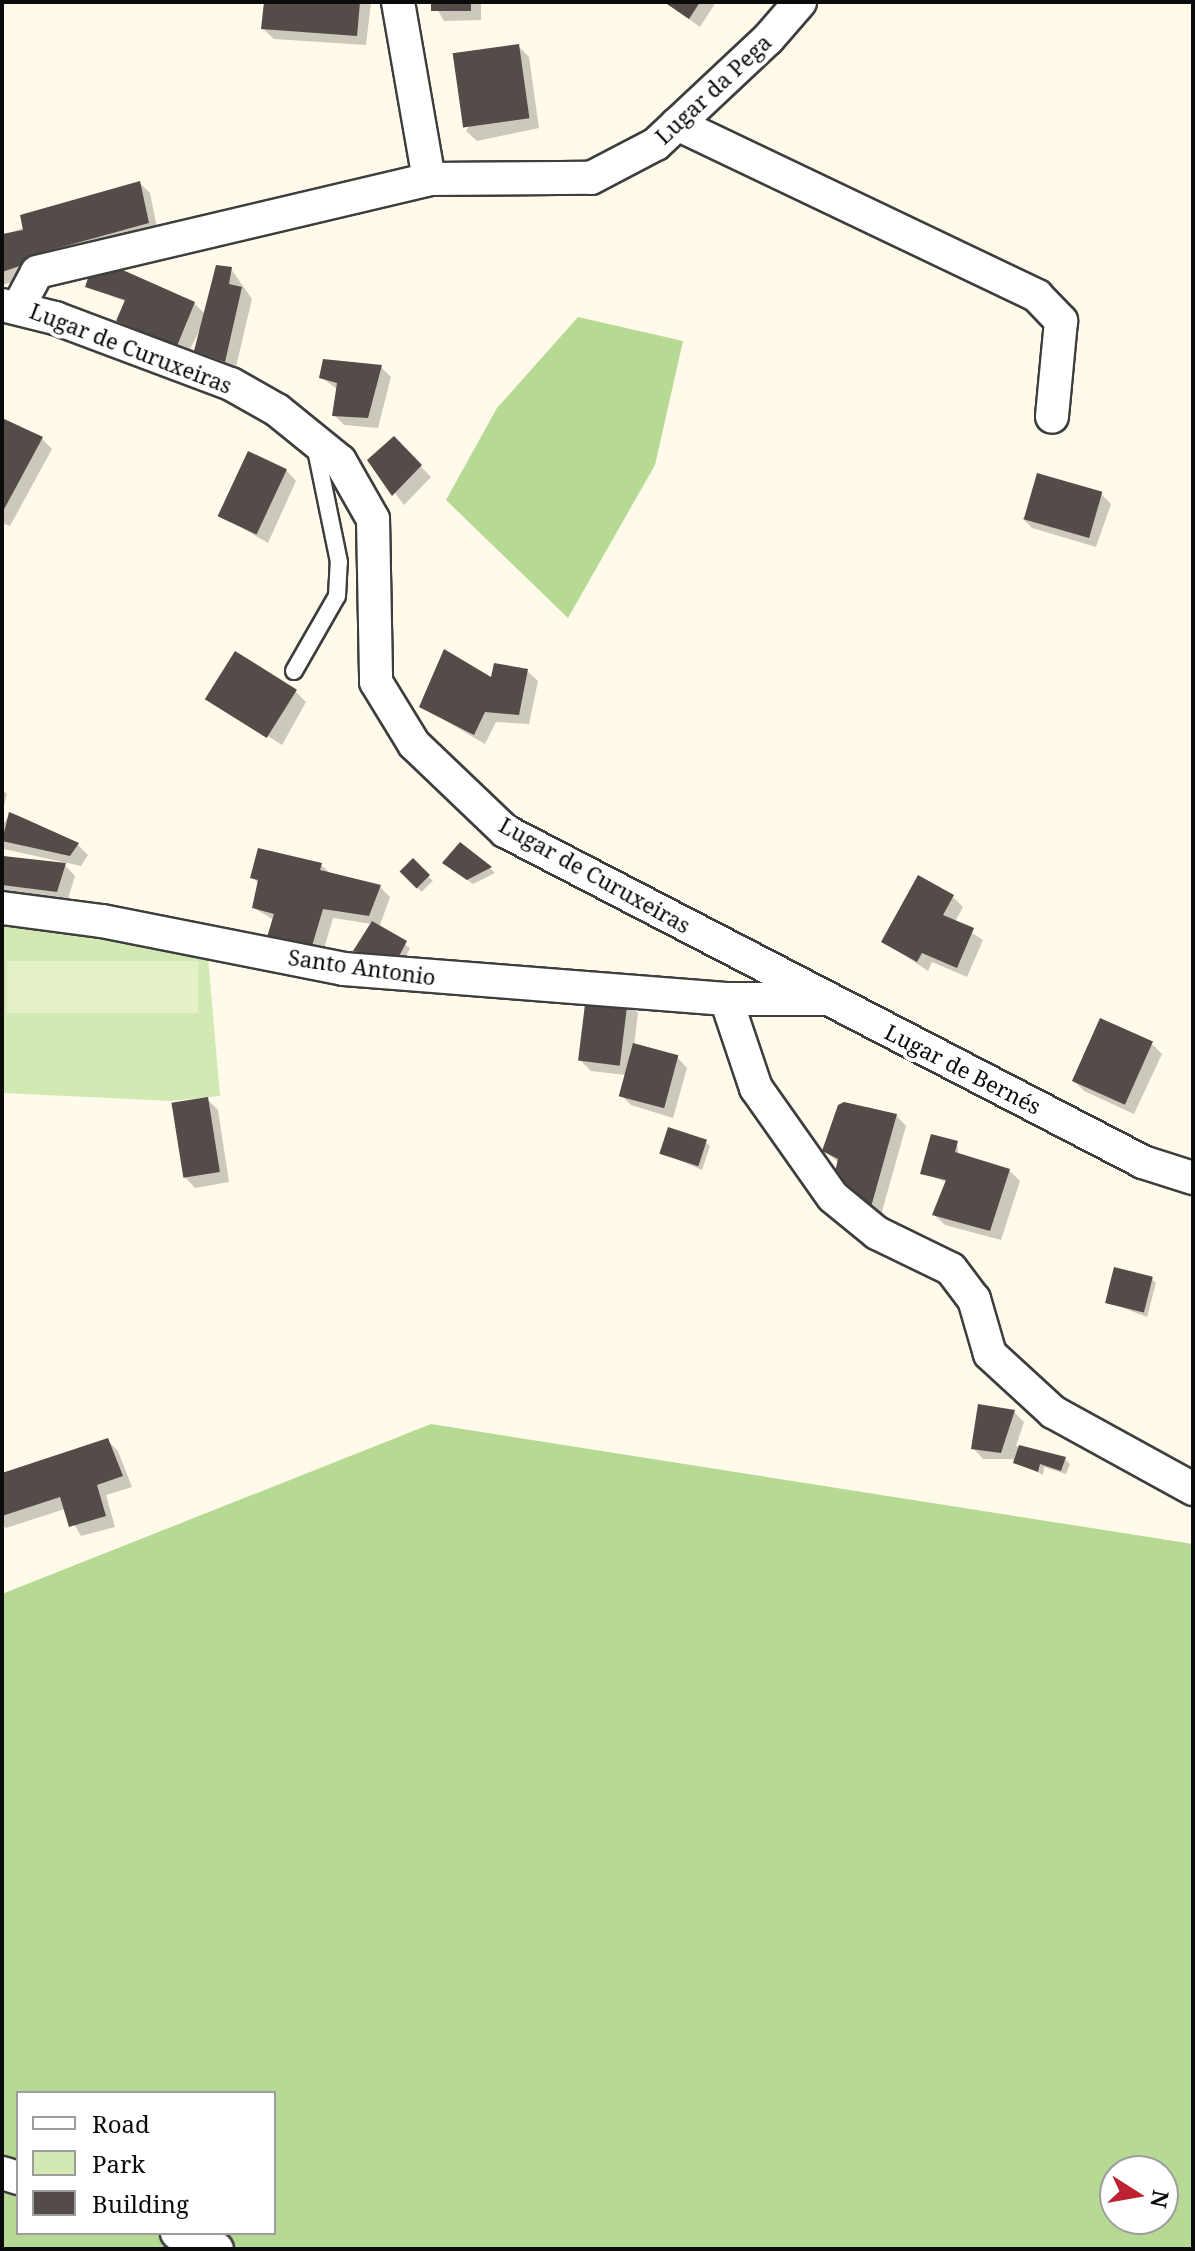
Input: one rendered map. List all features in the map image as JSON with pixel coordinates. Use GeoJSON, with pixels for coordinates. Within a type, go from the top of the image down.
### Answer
{"type":"FeatureCollection","features":[{"type":"Feature","properties":{"kind":"street"},"geometry":{"type":"LineString","coordinates":[[398,2],[429,179]]}},
{"type":"Feature","properties":{"kind":"street","name":"Lugar da Pega"},"geometry":{"type":"LineString","coordinates":[[11,306],[37,272],[429,179],[591,178],[656,144],[800,2]]}},
{"type":"Feature","properties":{"kind":"street"},"geometry":{"type":"LineString","coordinates":[[677,124],[1037,296],[1061,321],[1052,417]]}},
{"type":"Feature","properties":{"kind":"street","name":"Lugar de Curuxeiras"},"geometry":{"type":"LineString","coordinates":[[11,306],[231,384],[277,410],[340,461],[373,519],[376,682],[414,744],[505,831],[828,999]]}},
{"type":"Feature","properties":{"kind":"street","name":"Santo Antonio"},"geometry":{"type":"LineString","coordinates":[[2,908],[102,921],[344,969],[726,999]]}},
{"type":"Feature","properties":{"kind":"street"},"geometry":{"type":"LineString","coordinates":[[726,999],[756,1088],[833,1197],[877,1233],[951,1269],[974,1299],[990,1354],[1053,1412],[1193,1489]]}},
{"type":"Feature","properties":{"kind":"street","name":"Lugar de Bernés"},"geometry":{"type":"LineString","coordinates":[[726,999],[828,999],[1143,1162],[1193,1178]]}},
{"type":"Feature","properties":{"kind":"street"},"geometry":{"type":"LineString","coordinates":[[182,2235],[217,2249]]}},
{"type":"Feature","properties":{"kind":"lane"},"geometry":{"type":"LineString","coordinates":[[294,671],[337,596],[339,562],[313,440]]}},
{"type":"Feature","properties":{"kind":"green space"},"geometry":{"type":"Polygon","coordinates":[[[578,317],[683,341],[655,465],[568,618],[446,500],[497,408],[578,317]]]}},
{"type":"Feature","properties":{"kind":"green space"},"geometry":{"type":"Polygon","coordinates":[[[2,918],[208,956],[220,1096],[171,1101],[2,1093],[2,918]]]}},
{"type":"Feature","properties":{"kind":"green space"},"geometry":{"type":"Polygon","coordinates":[[[7,961],[198,961],[198,1013],[7,1013],[7,961]]]}},
{"type":"Feature","properties":{"kind":"green space"},"geometry":{"type":"Polygon","coordinates":[[[431,1424],[1193,1544],[1193,2249],[2,2249],[2,1594],[431,1424]]]}},
{"type":"Feature","properties":{"kind":"building"},"geometry":{"type":"Polygon","coordinates":[[[264,2],[360,2],[357,36],[261,29],[264,2]]]}},
{"type":"Feature","properties":{"kind":"building"},"geometry":{"type":"Polygon","coordinates":[[[431,2],[471,2],[471,11],[431,11],[431,2]]]}},
{"type":"Feature","properties":{"kind":"building"},"geometry":{"type":"Polygon","coordinates":[[[664,2],[700,2],[689,19],[664,2]]]}},
{"type":"Feature","properties":{"kind":"building"},"geometry":{"type":"Polygon","coordinates":[[[519,44],[529,118],[463,128],[453,53],[519,44]]]}},
{"type":"Feature","properties":{"kind":"building"},"geometry":{"type":"Polygon","coordinates":[[[140,181],[149,223],[51,250],[52,255],[2,272],[2,234],[23,230],[20,215],[140,181]]]}},
{"type":"Feature","properties":{"kind":"building"},"geometry":{"type":"Polygon","coordinates":[[[216,265],[232,267],[229,284],[242,287],[225,362],[194,351],[216,265]]]}},
{"type":"Feature","properties":{"kind":"building"},"geometry":{"type":"Polygon","coordinates":[[[116,267],[195,302],[177,346],[116,321],[125,300],[85,287],[90,272],[116,267]]]}},
{"type":"Feature","properties":{"kind":"building"},"geometry":{"type":"Polygon","coordinates":[[[323,359],[382,365],[368,418],[332,416],[337,383],[319,378],[323,359]]]}},
{"type":"Feature","properties":{"kind":"building"},"geometry":{"type":"Polygon","coordinates":[[[2,418],[43,437],[2,513],[2,418]]]}},
{"type":"Feature","properties":{"kind":"building"},"geometry":{"type":"Polygon","coordinates":[[[394,436],[422,465],[392,496],[367,460],[394,436]]]}},
{"type":"Feature","properties":{"kind":"building"},"geometry":{"type":"Polygon","coordinates":[[[248,451],[287,469],[257,534],[218,516],[248,451]]]}},
{"type":"Feature","properties":{"kind":"building"},"geometry":{"type":"Polygon","coordinates":[[[1037,473],[1102,492],[1089,538],[1024,519],[1037,473]]]}},
{"type":"Feature","properties":{"kind":"building"},"geometry":{"type":"Polygon","coordinates":[[[444,649],[491,677],[494,663],[528,669],[519,715],[485,712],[474,735],[419,707],[444,649]]]}},
{"type":"Feature","properties":{"kind":"building"},"geometry":{"type":"Polygon","coordinates":[[[235,651],[297,690],[267,738],[205,699],[235,651]]]}},
{"type":"Feature","properties":{"kind":"building"},"geometry":{"type":"Polygon","coordinates":[[[9,812],[79,843],[70,856],[2,841],[9,812]]]}},
{"type":"Feature","properties":{"kind":"building"},"geometry":{"type":"Polygon","coordinates":[[[460,842],[492,867],[467,880],[442,863],[460,842]]]}},
{"type":"Feature","properties":{"kind":"building"},"geometry":{"type":"Polygon","coordinates":[[[258,848],[322,863],[320,870],[381,885],[369,916],[323,909],[312,946],[267,937],[274,914],[252,908],[258,880],[250,878],[258,848]]]}},
{"type":"Feature","properties":{"kind":"building"},"geometry":{"type":"Polygon","coordinates":[[[3,856],[66,863],[57,892],[2,885],[3,856]]]}},
{"type":"Feature","properties":{"kind":"building"},"geometry":{"type":"Polygon","coordinates":[[[413,858],[430,875],[417,888],[400,871],[413,858]]]}},
{"type":"Feature","properties":{"kind":"building"},"geometry":{"type":"Polygon","coordinates":[[[918,875],[954,895],[943,915],[974,928],[957,968],[922,953],[917,962],[881,942],[918,875]]]}},
{"type":"Feature","properties":{"kind":"building"},"geometry":{"type":"Polygon","coordinates":[[[372,921],[407,941],[397,960],[353,951],[372,921]]]}},
{"type":"Feature","properties":{"kind":"building"},"geometry":{"type":"Polygon","coordinates":[[[586,996],[628,1001],[620,1066],[578,1061],[586,996]]]}},
{"type":"Feature","properties":{"kind":"building"},"geometry":{"type":"Polygon","coordinates":[[[1100,1018],[1153,1042],[1125,1105],[1072,1081],[1100,1018]]]}},
{"type":"Feature","properties":{"kind":"building"},"geometry":{"type":"Polygon","coordinates":[[[633,1043],[678,1055],[664,1108],[619,1096],[633,1043]]]}},
{"type":"Feature","properties":{"kind":"building"},"geometry":{"type":"Polygon","coordinates":[[[208,1097],[220,1172],[183,1178],[171,1103],[208,1097]]]}},
{"type":"Feature","properties":{"kind":"building"},"geometry":{"type":"Polygon","coordinates":[[[844,1102],[897,1114],[871,1207],[834,1176],[838,1159],[822,1151],[838,1105],[844,1102]]]}},
{"type":"Feature","properties":{"kind":"building"},"geometry":{"type":"Polygon","coordinates":[[[668,1127],[707,1140],[698,1166],[659,1154],[668,1127]]]}},
{"type":"Feature","properties":{"kind":"building"},"geometry":{"type":"Polygon","coordinates":[[[931,1134],[958,1141],[955,1152],[1010,1169],[990,1231],[932,1215],[946,1180],[920,1174],[931,1134]]]}},
{"type":"Feature","properties":{"kind":"building"},"geometry":{"type":"Polygon","coordinates":[[[1114,1267],[1153,1277],[1144,1313],[1105,1303],[1114,1267]]]}},
{"type":"Feature","properties":{"kind":"building"},"geometry":{"type":"Polygon","coordinates":[[[978,1404],[1015,1410],[1001,1453],[971,1449],[978,1404]]]}},
{"type":"Feature","properties":{"kind":"building"},"geometry":{"type":"Polygon","coordinates":[[[108,1438],[123,1476],[97,1485],[106,1516],[69,1527],[60,1497],[2,1516],[2,1473],[108,1438]]]}},
{"type":"Feature","properties":{"kind":"building"},"geometry":{"type":"Polygon","coordinates":[[[1019,1445],[1066,1457],[1061,1471],[1040,1464],[1038,1472],[1013,1463],[1019,1445]]]}}]}
